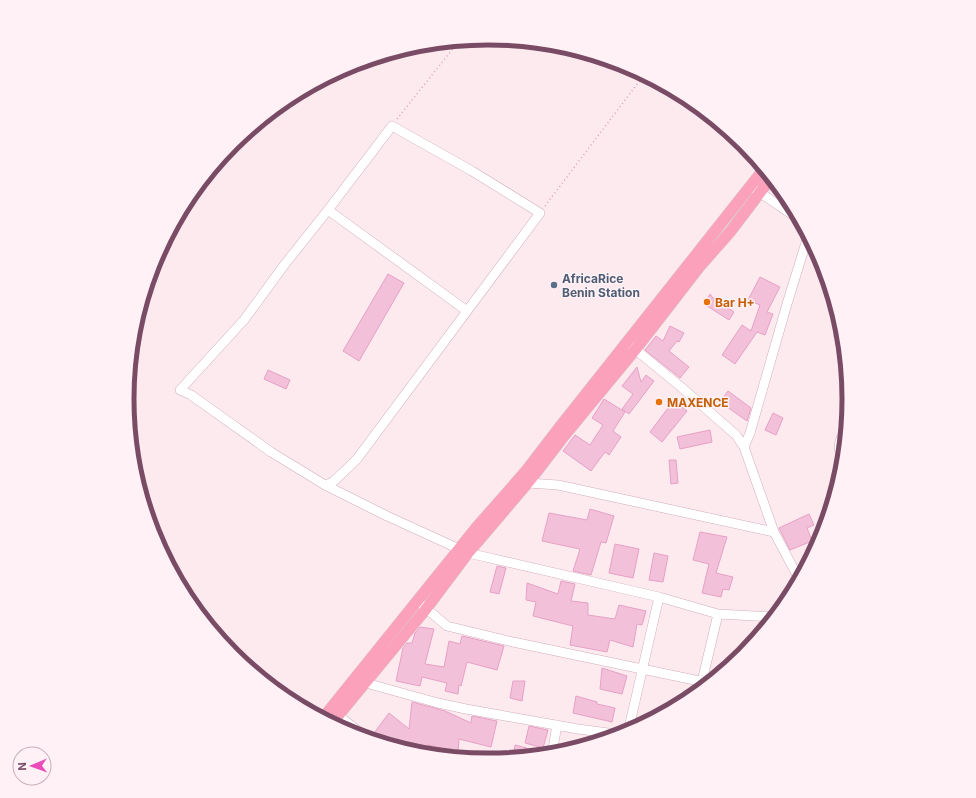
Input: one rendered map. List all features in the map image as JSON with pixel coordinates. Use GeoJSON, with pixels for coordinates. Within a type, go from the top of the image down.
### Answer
{"type":"FeatureCollection","features":[{"type":"Feature","properties":{"kind":"main road"},"geometry":{"type":"LineString","coordinates":[[326,714],[333,705],[394,647],[422,604],[463,552],[524,480],[564,436],[631,346],[730,232],[755,189],[762,175]]}},
{"type":"Feature","properties":{"kind":"main road"},"geometry":{"type":"LineString","coordinates":[[755,189],[767,181]]}},
{"type":"Feature","properties":{"kind":"main road"},"geometry":{"type":"LineString","coordinates":[[336,718],[361,680]]}},
{"type":"Feature","properties":{"kind":"street"},"geometry":{"type":"LineString","coordinates":[[325,485],[333,482],[357,459],[540,213],[472,171],[392,126],[285,264],[244,320],[180,390],[190,395],[271,452],[325,485],[463,552],[659,597],[718,614],[768,617]]}},
{"type":"Feature","properties":{"kind":"street"},"geometry":{"type":"LineString","coordinates":[[755,189],[788,212]]}},
{"type":"Feature","properties":{"kind":"street"},"geometry":{"type":"LineString","coordinates":[[328,210],[467,311]]}},
{"type":"Feature","properties":{"kind":"street"},"geometry":{"type":"LineString","coordinates":[[744,447],[750,433],[806,244]]}},
{"type":"Feature","properties":{"kind":"street"},"geometry":{"type":"LineString","coordinates":[[631,346],[736,435],[744,447],[774,532],[796,573]]}},
{"type":"Feature","properties":{"kind":"street"},"geometry":{"type":"LineString","coordinates":[[524,480],[558,485],[774,532]]}},
{"type":"Feature","properties":{"kind":"street"},"geometry":{"type":"LineString","coordinates":[[630,723],[659,597]]}},
{"type":"Feature","properties":{"kind":"street"},"geometry":{"type":"LineString","coordinates":[[422,604],[447,626],[514,642],[643,668],[700,683]]}},
{"type":"Feature","properties":{"kind":"street"},"geometry":{"type":"LineString","coordinates":[[705,679],[718,614]]}},
{"type":"Feature","properties":{"kind":"street"},"geometry":{"type":"LineString","coordinates":[[361,680],[438,703],[606,733]]}},
{"type":"Feature","properties":{"kind":"street"},"geometry":{"type":"LineString","coordinates":[[333,705],[335,718]]}},
{"type":"Feature","properties":{"kind":"street"},"geometry":{"type":"LineString","coordinates":[[553,747],[557,725]]}},
{"type":"Feature","properties":{"kind":"path"},"geometry":{"type":"LineString","coordinates":[[392,126],[454,47]]}},
{"type":"Feature","properties":{"kind":"path"},"geometry":{"type":"LineString","coordinates":[[540,213],[640,80]]}},
{"type":"Feature","properties":{"kind":"building"},"geometry":{"type":"Polygon","coordinates":[[[388,274],[404,283],[359,361],[343,351],[388,274]]]}},
{"type":"Feature","properties":{"kind":"building"},"geometry":{"type":"Polygon","coordinates":[[[760,277],[780,287],[767,312],[773,314],[765,335],[757,332],[735,364],[722,355],[742,325],[751,331],[760,305],[748,300],[760,277]]]}},
{"type":"Feature","properties":{"kind":"building"},"geometry":{"type":"Polygon","coordinates":[[[710,294],[713,298],[734,312],[729,320],[704,304],[710,294]]]}},
{"type":"Feature","properties":{"kind":"building"},"geometry":{"type":"Polygon","coordinates":[[[670,326],[684,333],[679,342],[677,341],[669,351],[689,367],[680,378],[645,350],[656,336],[663,341],[670,326]]]}},
{"type":"Feature","properties":{"kind":"building"},"geometry":{"type":"Polygon","coordinates":[[[637,367],[641,382],[646,375],[654,381],[629,414],[622,409],[633,394],[622,386],[637,367]]]}},
{"type":"Feature","properties":{"kind":"building"},"geometry":{"type":"Polygon","coordinates":[[[268,370],[290,380],[286,389],[264,379],[268,370]]]}},
{"type":"Feature","properties":{"kind":"building"},"geometry":{"type":"Polygon","coordinates":[[[728,391],[751,408],[747,421],[720,402],[728,391]]]}},
{"type":"Feature","properties":{"kind":"building"},"geometry":{"type":"Polygon","coordinates":[[[604,399],[625,412],[613,431],[621,437],[609,455],[605,452],[591,471],[563,451],[575,435],[590,445],[603,425],[592,418],[604,399]]]}},
{"type":"Feature","properties":{"kind":"building"},"geometry":{"type":"Polygon","coordinates":[[[674,400],[687,411],[662,442],[650,432],[674,400]]]}},
{"type":"Feature","properties":{"kind":"building"},"geometry":{"type":"Polygon","coordinates":[[[773,413],[783,418],[776,435],[765,430],[773,413]]]}},
{"type":"Feature","properties":{"kind":"building"},"geometry":{"type":"Polygon","coordinates":[[[710,430],[712,442],[680,449],[677,437],[710,430]]]}},
{"type":"Feature","properties":{"kind":"building"},"geometry":{"type":"Polygon","coordinates":[[[669,460],[676,460],[678,483],[671,484],[669,460]]]}},
{"type":"Feature","properties":{"kind":"building"},"geometry":{"type":"Polygon","coordinates":[[[590,509],[614,516],[606,543],[601,542],[591,575],[573,571],[580,549],[542,541],[549,513],[587,520],[590,509]]]}},
{"type":"Feature","properties":{"kind":"building"},"geometry":{"type":"Polygon","coordinates":[[[809,514],[814,525],[807,528],[812,541],[790,550],[779,528],[809,514]]]}},
{"type":"Feature","properties":{"kind":"building"},"geometry":{"type":"Polygon","coordinates":[[[700,532],[727,537],[716,573],[733,577],[729,590],[723,589],[721,597],[702,593],[709,564],[693,560],[700,532]]]}},
{"type":"Feature","properties":{"kind":"building"},"geometry":{"type":"Polygon","coordinates":[[[615,544],[639,549],[633,578],[609,573],[615,544]]]}},
{"type":"Feature","properties":{"kind":"building"},"geometry":{"type":"Polygon","coordinates":[[[654,553],[668,556],[663,582],[649,580],[654,553]]]}},
{"type":"Feature","properties":{"kind":"building"},"geometry":{"type":"Polygon","coordinates":[[[497,566],[506,568],[499,594],[490,592],[497,566]]]}},
{"type":"Feature","properties":{"kind":"building"},"geometry":{"type":"Polygon","coordinates":[[[561,581],[575,584],[571,601],[588,603],[588,615],[615,619],[619,605],[646,611],[642,625],[637,624],[633,647],[610,640],[607,652],[570,645],[573,626],[533,616],[536,602],[526,600],[527,583],[558,594],[561,581]]]}},
{"type":"Feature","properties":{"kind":"building"},"geometry":{"type":"Polygon","coordinates":[[[420,627],[434,629],[425,664],[444,667],[449,641],[460,644],[462,636],[504,646],[497,670],[467,662],[461,686],[459,685],[458,694],[445,691],[447,683],[422,677],[420,686],[396,681],[403,648],[407,643],[412,643],[415,633],[420,627]]]}},
{"type":"Feature","properties":{"kind":"building"},"geometry":{"type":"Polygon","coordinates":[[[602,668],[627,676],[622,694],[600,689],[602,668]]]}},
{"type":"Feature","properties":{"kind":"building"},"geometry":{"type":"Polygon","coordinates":[[[513,681],[525,681],[522,701],[510,698],[513,681]]]}},
{"type":"Feature","properties":{"kind":"building"},"geometry":{"type":"Polygon","coordinates":[[[576,696],[597,702],[597,704],[615,708],[612,722],[573,713],[576,696]]]}},
{"type":"Feature","properties":{"kind":"building"},"geometry":{"type":"Polygon","coordinates":[[[412,702],[445,711],[471,723],[472,716],[497,721],[491,747],[459,739],[458,751],[428,745],[432,748],[396,741],[374,733],[389,713],[409,729],[412,702]]]}},
{"type":"Feature","properties":{"kind":"building"},"geometry":{"type":"Polygon","coordinates":[[[529,726],[548,730],[543,748],[525,743],[529,726]]]}},
{"type":"Feature","properties":{"kind":"building"},"geometry":{"type":"Polygon","coordinates":[[[515,745],[527,748],[526,751],[514,752],[515,745]]]}},
{"type":"Feature","properties":{"kind":"place","name":"AfricaRice Benin Station"},"geometry":{"type":"Point","coordinates":[554,285]}},
{"type":"Feature","properties":{"kind":"place","name":"Bar H+"},"geometry":{"type":"Point","coordinates":[707,302]}},
{"type":"Feature","properties":{"kind":"place","name":"MAXENCE"},"geometry":{"type":"Point","coordinates":[659,402]}}]}
